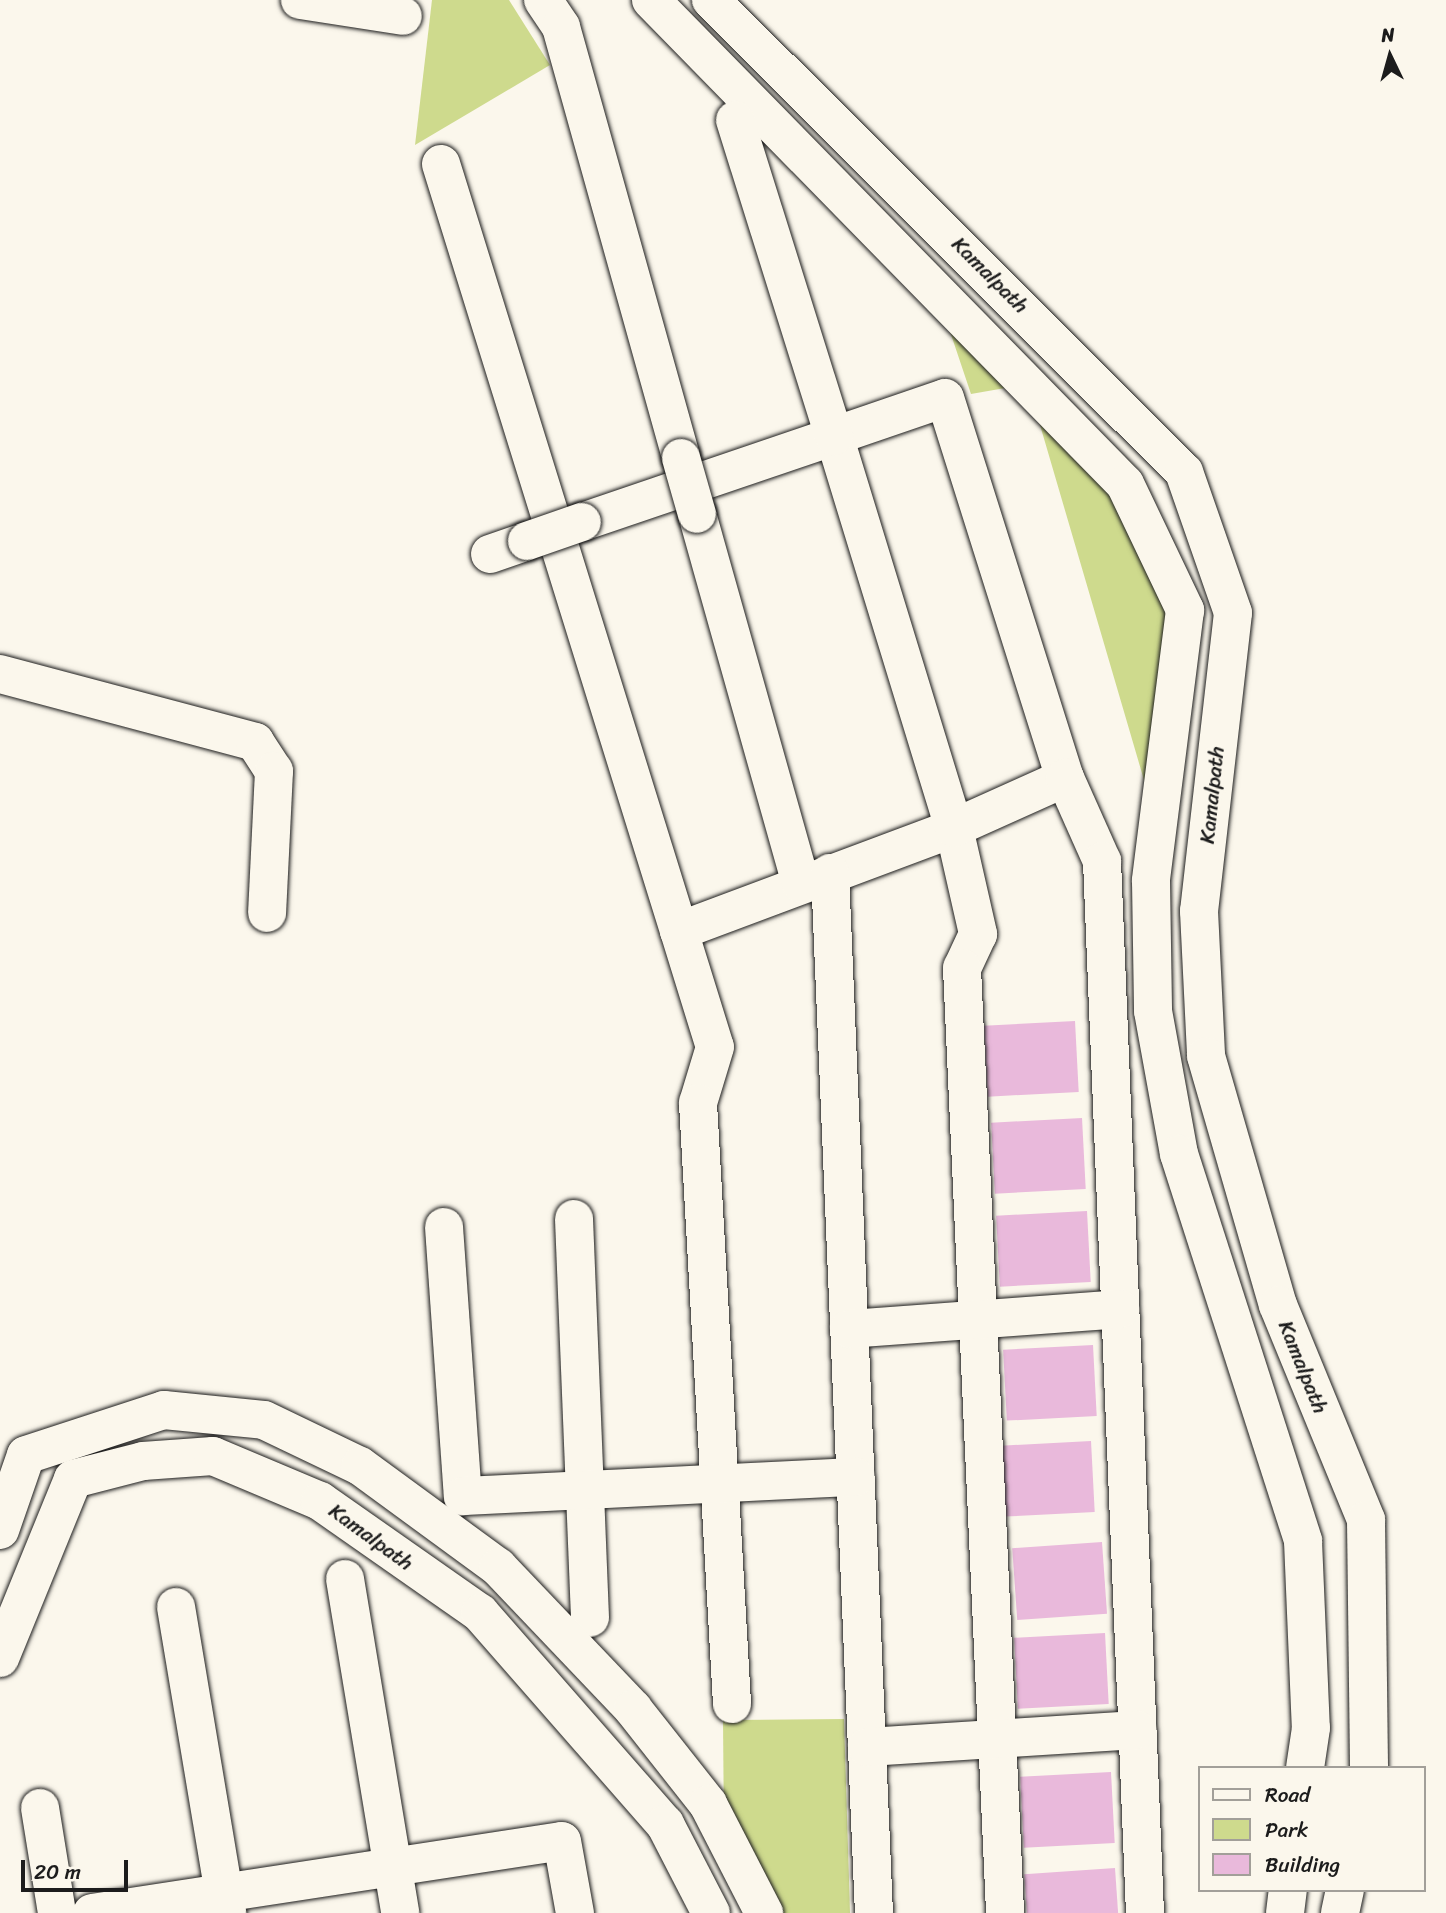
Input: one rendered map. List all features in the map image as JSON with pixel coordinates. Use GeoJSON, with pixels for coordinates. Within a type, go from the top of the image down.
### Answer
{"type":"FeatureCollection","features":[{"type":"Feature","properties":{"kind":"street"},"geometry":{"type":"LineString","coordinates":[[299,0],[403,16]]}},
{"type":"Feature","properties":{"kind":"street"},"geometry":{"type":"LineString","coordinates":[[544,0],[561,27],[697,514],[816,879],[849,1329],[874,1913]]}},
{"type":"Feature","properties":{"kind":"street"},"geometry":{"type":"LineString","coordinates":[[652,0],[1125,484],[1185,610],[1152,881],[1153,1011],[1179,1154],[1303,1541],[1311,1728],[1305,1766]]}},
{"type":"Feature","properties":{"kind":"street","name":"Kamalpath"},"geometry":{"type":"LineString","coordinates":[[710,0],[1184,472],[1233,613],[1199,911],[1206,1056],[1278,1305],[1366,1520],[1369,1766]]}},
{"type":"Feature","properties":{"kind":"street"},"geometry":{"type":"LineString","coordinates":[[735,120],[954,828],[978,934],[962,968],[1004,1913]]}},
{"type":"Feature","properties":{"kind":"street"},"geometry":{"type":"LineString","coordinates":[[441,164],[715,1047],[698,1103],[724,1483],[732,1704]]}},
{"type":"Feature","properties":{"kind":"street"},"geometry":{"type":"LineString","coordinates":[[490,554],[945,398],[1065,778],[1102,862],[1145,1913]]}},
{"type":"Feature","properties":{"kind":"street"},"geometry":{"type":"LineString","coordinates":[[0,674],[255,742],[274,771],[267,913]]}},
{"type":"Feature","properties":{"kind":"street"},"geometry":{"type":"LineString","coordinates":[[679,932],[954,828],[1065,778]]}},
{"type":"Feature","properties":{"kind":"street"},"geometry":{"type":"LineString","coordinates":[[574,1219],[590,1618]]}},
{"type":"Feature","properties":{"kind":"street"},"geometry":{"type":"LineString","coordinates":[[444,1227],[463,1496],[856,1477]]}},
{"type":"Feature","properties":{"kind":"street"},"geometry":{"type":"LineString","coordinates":[[849,1329],[978,1317],[1120,1309]]}},
{"type":"Feature","properties":{"kind":"street"},"geometry":{"type":"LineString","coordinates":[[0,1530],[26,1455],[164,1410],[264,1420],[360,1466],[498,1567],[633,1709],[708,1804],[764,1913]]}},
{"type":"Feature","properties":{"kind":"street","name":"Kamalpath"},"geometry":{"type":"LineString","coordinates":[[0,1658],[73,1479],[143,1461],[213,1456],[320,1501],[480,1613],[665,1824],[711,1913]]}},
{"type":"Feature","properties":{"kind":"street"},"geometry":{"type":"LineString","coordinates":[[345,1578],[400,1913]]}},
{"type":"Feature","properties":{"kind":"street"},"geometry":{"type":"LineString","coordinates":[[176,1607],[226,1903]]}},
{"type":"Feature","properties":{"kind":"street"},"geometry":{"type":"LineString","coordinates":[[867,1747],[1137,1730]]}},
{"type":"Feature","properties":{"kind":"street"},"geometry":{"type":"LineString","coordinates":[[40,1808],[57,1913]]}},
{"type":"Feature","properties":{"kind":"street"},"geometry":{"type":"LineString","coordinates":[[92,1913],[226,1903],[393,1867],[562,1841],[575,1913]]}},
{"type":"Feature","properties":{"kind":"street"},"geometry":{"type":"LineString","coordinates":[[1285,1913],[1288,1892]]}},
{"type":"Feature","properties":{"kind":"street"},"geometry":{"type":"LineString","coordinates":[[1340,1913],[1345,1892]]}},
{"type":"Feature","properties":{"kind":"green space"},"geometry":{"type":"Polygon","coordinates":[[[432,0],[509,0],[550,65],[415,145],[432,0]]]}},
{"type":"Feature","properties":{"kind":"green space"},"geometry":{"type":"Polygon","coordinates":[[[929,269],[1133,465],[1184,602],[1163,845],[1028,384],[971,394],[929,269]]]}},
{"type":"Feature","properties":{"kind":"green space"},"geometry":{"type":"Polygon","coordinates":[[[844,1719],[850,1913],[754,1913],[724,1834],[723,1720],[844,1719]]]}},
{"type":"Feature","properties":{"kind":"building"},"geometry":{"type":"Polygon","coordinates":[[[1075,1021],[1079,1092],[988,1097],[984,1026],[1075,1021]]]}},
{"type":"Feature","properties":{"kind":"building"},"geometry":{"type":"Polygon","coordinates":[[[1082,1118],[1086,1189],[995,1194],[991,1123],[1082,1118]]]}},
{"type":"Feature","properties":{"kind":"building"},"geometry":{"type":"Polygon","coordinates":[[[1087,1211],[1091,1282],[1000,1287],[996,1216],[1087,1211]]]}},
{"type":"Feature","properties":{"kind":"building"},"geometry":{"type":"Polygon","coordinates":[[[1093,1345],[1097,1416],[1007,1421],[1003,1350],[1093,1345]]]}},
{"type":"Feature","properties":{"kind":"building"},"geometry":{"type":"Polygon","coordinates":[[[1091,1441],[1095,1512],[1005,1517],[1001,1446],[1091,1441]]]}},
{"type":"Feature","properties":{"kind":"building"},"geometry":{"type":"Polygon","coordinates":[[[1102,1542],[1107,1614],[1017,1620],[1012,1548],[1102,1542]]]}},
{"type":"Feature","properties":{"kind":"building"},"geometry":{"type":"Polygon","coordinates":[[[1105,1633],[1109,1704],[1018,1709],[1014,1638],[1105,1633]]]}},
{"type":"Feature","properties":{"kind":"building"},"geometry":{"type":"Polygon","coordinates":[[[1111,1772],[1115,1843],[1024,1848],[1020,1777],[1111,1772]]]}},
{"type":"Feature","properties":{"kind":"building"},"geometry":{"type":"Polygon","coordinates":[[[1115,1868],[1118,1913],[1027,1913],[1024,1874],[1115,1868]]]}}]}
